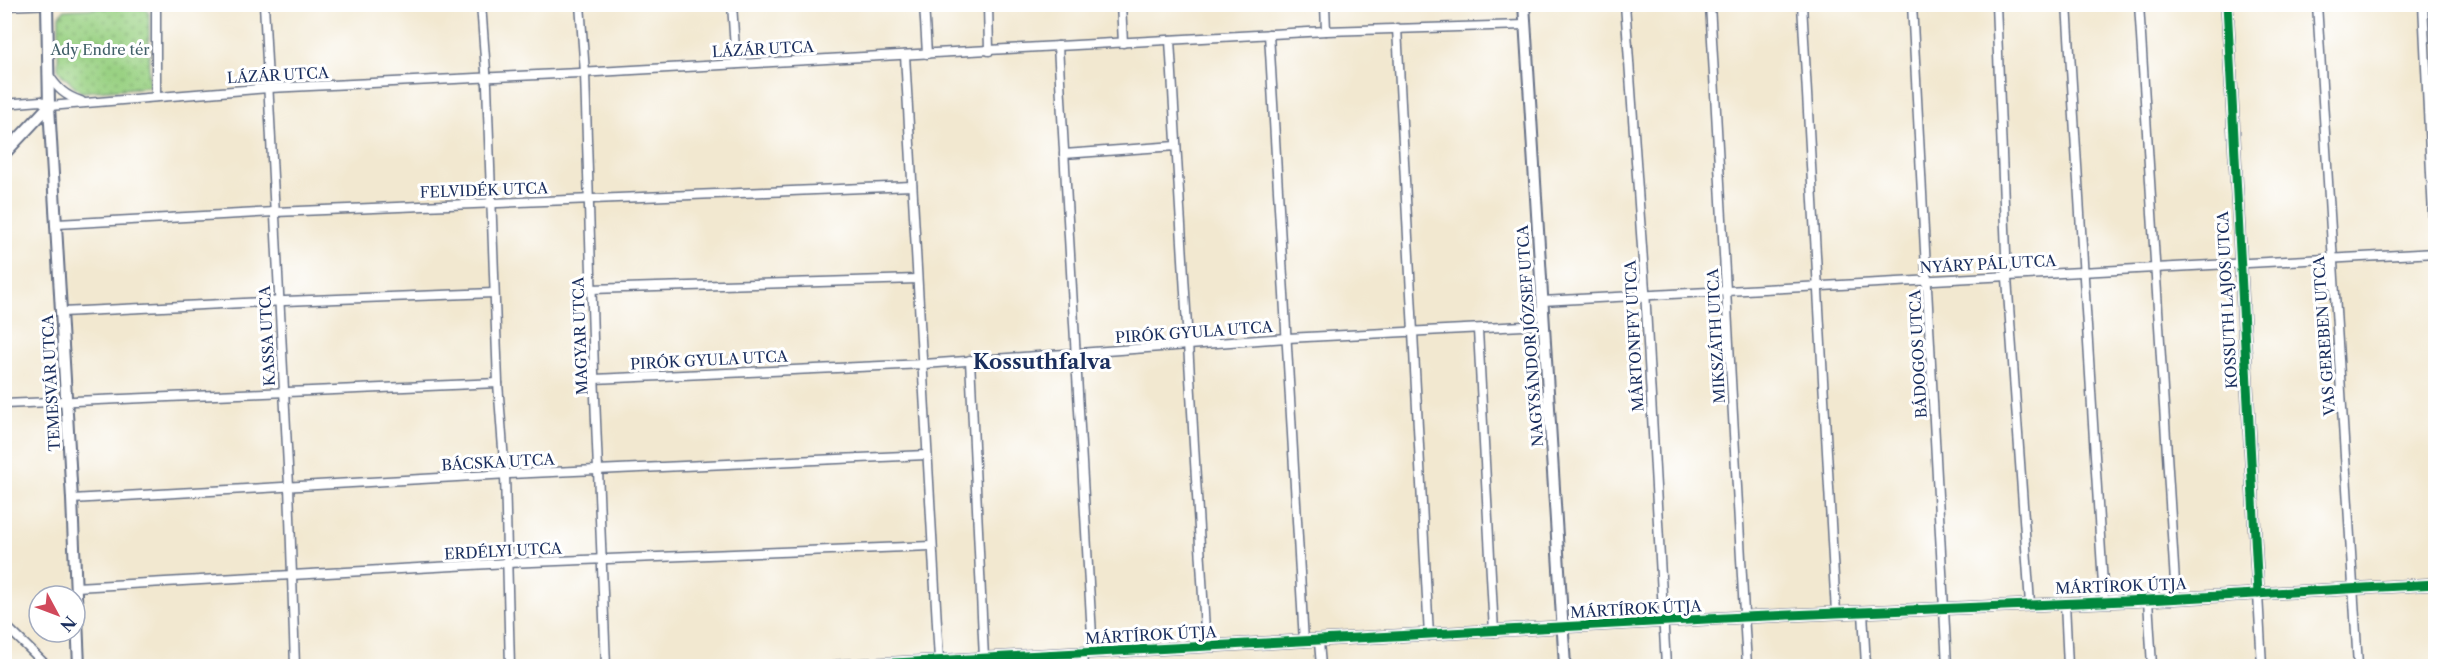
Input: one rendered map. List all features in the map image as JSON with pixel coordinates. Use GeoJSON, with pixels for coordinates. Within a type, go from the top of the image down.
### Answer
{"type":"FeatureCollection","features":[{"type":"Feature","properties":{"kind":"street"},"geometry":{"type":"LineString","coordinates":[[4,6],[55,4]]}},
{"type":"Feature","properties":{"kind":"street"},"geometry":{"type":"LineString","coordinates":[[156,4],[156,96]]}},
{"type":"Feature","properties":{"kind":"street","name":"KASSA UTCA"},"geometry":{"type":"LineString","coordinates":[[264,4],[289,486],[295,666]]}},
{"type":"Feature","properties":{"kind":"street"},"geometry":{"type":"LineString","coordinates":[[482,4],[487,77],[498,383],[505,475],[510,666]]}},
{"type":"Feature","properties":{"kind":"street","name":"MAGYAR UTCA"},"geometry":{"type":"LineString","coordinates":[[580,4],[590,200],[594,379],[606,666]]}},
{"type":"Feature","properties":{"kind":"street"},"geometry":{"type":"LineString","coordinates":[[732,4],[736,64]]}},
{"type":"Feature","properties":{"kind":"street"},"geometry":{"type":"LineString","coordinates":[[924,4],[927,54]]}},
{"type":"Feature","properties":{"kind":"street"},"geometry":{"type":"LineString","coordinates":[[988,4],[989,51]]}},
{"type":"Feature","properties":{"kind":"street"},"geometry":{"type":"LineString","coordinates":[[1121,4],[1123,43]]}},
{"type":"Feature","properties":{"kind":"street"},"geometry":{"type":"LineString","coordinates":[[1325,4],[1326,31]]}},
{"type":"Feature","properties":{"kind":"street","name":"NAGYSÁNDOR JÓZSEF UTCA"},"geometry":{"type":"LineString","coordinates":[[1524,4],[1565,666]]}},
{"type":"Feature","properties":{"kind":"street","name":"MÁRTONFFY UTCA"},"geometry":{"type":"LineString","coordinates":[[1625,4],[1645,296],[1666,666]]}},
{"type":"Feature","properties":{"kind":"street","name":"MIKSZÁTH UTCA"},"geometry":{"type":"LineString","coordinates":[[1710,4],[1747,666]]}},
{"type":"Feature","properties":{"kind":"street"},"geometry":{"type":"LineString","coordinates":[[1802,4],[1836,613]]}},
{"type":"Feature","properties":{"kind":"street","name":"BÁDOGOS UTCA"},"geometry":{"type":"LineString","coordinates":[[1912,4],[1947,666]]}},
{"type":"Feature","properties":{"kind":"street"},"geometry":{"type":"LineString","coordinates":[[1996,4],[2007,278],[2030,604]]}},
{"type":"Feature","properties":{"kind":"street"},"geometry":{"type":"LineString","coordinates":[[2067,4],[2104,601]]}},
{"type":"Feature","properties":{"kind":"street"},"geometry":{"type":"LineString","coordinates":[[2139,4],[2176,599]]}},
{"type":"Feature","properties":{"kind":"street","name":"KOSSUTH LAJOS UTCA"},"geometry":{"type":"LineString","coordinates":[[2227,4],[2262,666]]}},
{"type":"Feature","properties":{"kind":"street","name":"VAS GEREBEN UTCA"},"geometry":{"type":"LineString","coordinates":[[2317,4],[2358,666]]}},
{"type":"Feature","properties":{"kind":"street"},"geometry":{"type":"LineString","coordinates":[[2423,4],[2436,279]]}},
{"type":"Feature","properties":{"kind":"street"},"geometry":{"type":"LineString","coordinates":[[4,154],[49,106],[47,5]]}},
{"type":"Feature","properties":{"kind":"street","name":"LÁZÁR UTCA"},"geometry":{"type":"LineString","coordinates":[[4,104],[41,101],[49,106],[269,88],[585,73],[1326,31],[1525,25]]}},
{"type":"Feature","properties":{"kind":"street"},"geometry":{"type":"LineString","coordinates":[[1397,28],[1430,636]]}},
{"type":"Feature","properties":{"kind":"street"},"geometry":{"type":"LineString","coordinates":[[1269,34],[1304,642]]}},
{"type":"Feature","properties":{"kind":"street"},"geometry":{"type":"LineString","coordinates":[[1170,40],[1206,647]]}},
{"type":"Feature","properties":{"kind":"street"},"geometry":{"type":"LineString","coordinates":[[1058,46],[1077,354],[1088,653],[1083,666]]}},
{"type":"Feature","properties":{"kind":"street"},"geometry":{"type":"LineString","coordinates":[[905,55],[939,660]]}},
{"type":"Feature","properties":{"kind":"street"},"geometry":{"type":"LineString","coordinates":[[48,73],[55,86],[63,93],[84,102]]}},
{"type":"Feature","properties":{"kind":"street","name":"TEMESVÁR UTCA"},"geometry":{"type":"LineString","coordinates":[[49,106],[76,584]]}},
{"type":"Feature","properties":{"kind":"street"},"geometry":{"type":"LineString","coordinates":[[33,125],[50,129]]}},
{"type":"Feature","properties":{"kind":"street"},"geometry":{"type":"LineString","coordinates":[[1064,154],[1176,146]]}},
{"type":"Feature","properties":{"kind":"street","name":"FELVIDÉK UTCA"},"geometry":{"type":"LineString","coordinates":[[57,224],[274,212],[912,186]]}},
{"type":"Feature","properties":{"kind":"street","name":"NYÁRY PÁL UTCA"},"geometry":{"type":"LineString","coordinates":[[1542,301],[2007,278],[2435,253]]}},
{"type":"Feature","properties":{"kind":"street"},"geometry":{"type":"LineString","coordinates":[[591,289],[917,279]]}},
{"type":"Feature","properties":{"kind":"street"},"geometry":{"type":"LineString","coordinates":[[62,312],[494,293]]}},
{"type":"Feature","properties":{"kind":"street","name":"PIRÓK GYULA UTCA"},"geometry":{"type":"LineString","coordinates":[[594,379],[924,364],[1287,338],[1544,325]]}},
{"type":"Feature","properties":{"kind":"street"},"geometry":{"type":"LineString","coordinates":[[1478,330],[1494,632]]}},
{"type":"Feature","properties":{"kind":"street"},"geometry":{"type":"LineString","coordinates":[[970,360],[984,658]]}},
{"type":"Feature","properties":{"kind":"street"},"geometry":{"type":"LineString","coordinates":[[4,404],[498,383]]}},
{"type":"Feature","properties":{"kind":"street","name":"BÁCSKA UTCA"},"geometry":{"type":"LineString","coordinates":[[72,499],[599,470],[926,455]]}},
{"type":"Feature","properties":{"kind":"street","name":"ERDÉLYI UTCA"},"geometry":{"type":"LineString","coordinates":[[87,586],[292,577],[507,563],[603,561],[931,546]]}},
{"type":"Feature","properties":{"kind":"street","name":"MÁRTÍROK ÚTJA"},"geometry":{"type":"LineString","coordinates":[[838,666],[1430,636],[1744,617],[2176,599],[2436,584]]}},
{"type":"Feature","properties":{"kind":"street"},"geometry":{"type":"LineString","coordinates":[[2148,600],[2152,666]]}},
{"type":"Feature","properties":{"kind":"street"},"geometry":{"type":"LineString","coordinates":[[2064,603],[2068,666]]}},
{"type":"Feature","properties":{"kind":"street"},"geometry":{"type":"LineString","coordinates":[[1863,612],[1866,666]]}},
{"type":"Feature","properties":{"kind":"street"},"geometry":{"type":"LineString","coordinates":[[4,624],[47,666]]}},
{"type":"Feature","properties":{"kind":"street"},"geometry":{"type":"LineString","coordinates":[[1319,642],[1321,666]]}},
{"type":"Feature","properties":{"kind":"street","name":"TEMESVÁR UTCA"},"geometry":{"type":"LineString","coordinates":[[77,644],[78,664]]}},
{"type":"Feature","properties":{"kind":"green space","name":"Ady Endre tér"},"geometry":{"type":"Polygon","coordinates":[[[142,5],[149,13],[149,87],[81,92],[62,75],[58,69],[59,16],[64,10],[142,5]]]}},
{"type":"Feature","properties":{"kind":"cycle path"},"geometry":{"type":"LineString","coordinates":[[2227,4],[2258,594]]}},
{"type":"Feature","properties":{"kind":"cycle path"},"geometry":{"type":"LineString","coordinates":[[838,666],[1744,617],[2148,600],[2436,584]]}},
{"type":"Feature","properties":{"kind":"district","name":"Kossuthfalva"},"geometry":{"type":"Point","coordinates":[1042,361]}}]}
